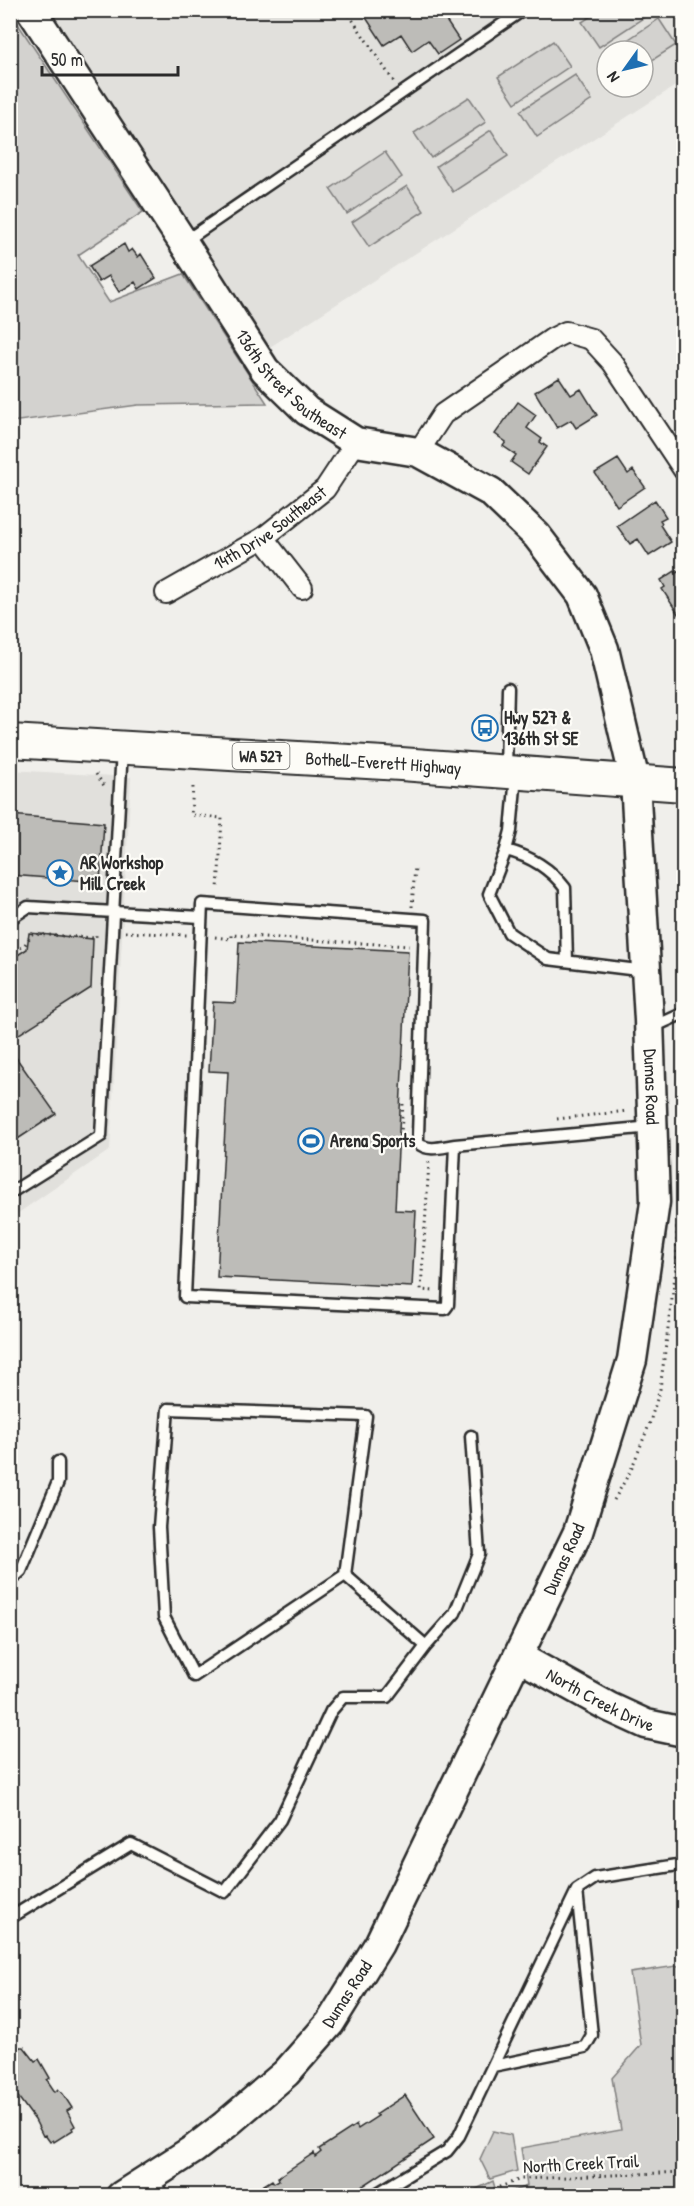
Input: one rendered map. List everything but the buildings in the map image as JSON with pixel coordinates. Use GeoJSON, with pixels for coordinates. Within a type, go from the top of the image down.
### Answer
{"type":"FeatureCollection","features":[{"type":"Feature","properties":{"kind":"main road","name":"Bothell-Everett Highway"},"geometry":{"type":"LineString","coordinates":[[10,741],[684,785]]}},
{"type":"Feature","properties":{"kind":"street","name":"136th Street Southeast"},"geometry":{"type":"LineString","coordinates":[[31,10],[265,370],[308,411],[356,442],[418,452],[491,492],[537,536],[582,595],[604,650],[635,781]]}},
{"type":"Feature","properties":{"kind":"street"},"geometry":{"type":"LineString","coordinates":[[418,452],[443,414],[552,339],[566,332],[591,339],[613,363],[684,470]]}},
{"type":"Feature","properties":{"kind":"street","name":"14th Drive Southeast"},"geometry":{"type":"LineString","coordinates":[[166,593],[263,538],[325,489],[356,442]]}},
{"type":"Feature","properties":{"kind":"street"},"geometry":{"type":"LineString","coordinates":[[263,538],[302,588]]}},
{"type":"Feature","properties":{"kind":"street","name":"Dumas Road"},"geometry":{"type":"LineString","coordinates":[[121,2196],[157,2186],[194,2149],[277,2080],[330,2022],[379,1944],[578,1532],[632,1360],[655,1202],[641,1119],[649,1028],[635,781]]}},
{"type":"Feature","properties":{"kind":"street","name":"North Creek Drive"},"geometry":{"type":"LineString","coordinates":[[519,1657],[609,1707],[646,1724],[684,1732]]}},
{"type":"Feature","properties":{"kind":"lane"},"geometry":{"type":"LineString","coordinates":[[183,242],[523,10]]}},
{"type":"Feature","properties":{"kind":"lane"},"geometry":{"type":"LineString","coordinates":[[508,688],[511,831],[489,894],[509,933],[548,959],[646,971]]}},
{"type":"Feature","properties":{"kind":"lane"},"geometry":{"type":"LineString","coordinates":[[10,1193],[101,1136],[122,747]]}},
{"type":"Feature","properties":{"kind":"lane"},"geometry":{"type":"LineString","coordinates":[[506,850],[522,854],[543,866],[565,888],[567,961]]}},
{"type":"Feature","properties":{"kind":"lane"},"geometry":{"type":"LineString","coordinates":[[454,1145],[449,1292],[448,1305],[442,1310],[185,1297],[202,904],[425,920],[418,1135],[418,1143],[423,1147],[432,1149],[454,1145],[641,1119]]}},
{"type":"Feature","properties":{"kind":"lane"},"geometry":{"type":"LineString","coordinates":[[10,919],[28,907],[201,917]]}},
{"type":"Feature","properties":{"kind":"lane"},"geometry":{"type":"LineString","coordinates":[[649,1028],[684,1013]]}},
{"type":"Feature","properties":{"kind":"lane"},"geometry":{"type":"LineString","coordinates":[[168,1409],[366,1416],[345,1575],[194,1676],[164,1617],[159,1527],[168,1409]]}},
{"type":"Feature","properties":{"kind":"lane"},"geometry":{"type":"LineString","coordinates":[[10,1918],[132,1844],[225,1892],[280,1820],[331,1711],[343,1697],[387,1697],[455,1612],[479,1554],[471,1436]]}},
{"type":"Feature","properties":{"kind":"lane"},"geometry":{"type":"LineString","coordinates":[[10,1581],[21,1571],[58,1482],[58,1462]]}},
{"type":"Feature","properties":{"kind":"lane"},"geometry":{"type":"LineString","coordinates":[[345,1575],[426,1646]]}},
{"type":"Feature","properties":{"kind":"lane"},"geometry":{"type":"LineString","coordinates":[[373,2196],[447,2151],[459,2136],[577,1890],[595,1878],[684,1864]]}},
{"type":"Feature","properties":{"kind":"lane"},"geometry":{"type":"LineString","coordinates":[[493,2066],[585,2046],[592,2035],[577,1890]]}},
{"type":"Feature","properties":{"kind":"path"},"geometry":{"type":"LineString","coordinates":[[346,10],[390,76]]}},
{"type":"Feature","properties":{"kind":"path"},"geometry":{"type":"LineString","coordinates":[[96,774],[108,792]]}},
{"type":"Feature","properties":{"kind":"path"},"geometry":{"type":"LineString","coordinates":[[193,787],[191,815],[222,818],[215,938]]}},
{"type":"Feature","properties":{"kind":"path"},"geometry":{"type":"LineString","coordinates":[[111,931],[231,939],[231,935],[411,950],[415,866]]}},
{"type":"Feature","properties":{"kind":"path"},"geometry":{"type":"LineString","coordinates":[[10,954],[24,945],[32,934],[96,938],[99,911]]}},
{"type":"Feature","properties":{"kind":"path"},"geometry":{"type":"LineString","coordinates":[[403,1099],[401,1133],[418,1135]]}},
{"type":"Feature","properties":{"kind":"path"},"geometry":{"type":"LineString","coordinates":[[550,1120],[641,1119]]}},
{"type":"Feature","properties":{"kind":"path"},"geometry":{"type":"LineString","coordinates":[[432,1149],[429,1162],[421,1290],[449,1292]]}},
{"type":"Feature","properties":{"kind":"path","name":"North Creek Trail"},"geometry":{"type":"LineString","coordinates":[[485,2196],[486,2192],[521,2179],[684,2172]]}},
{"type":"Feature","properties":{"kind":"shaded area"},"geometry":{"type":"Polygon","coordinates":[[[31,11],[683,11],[683,81],[256,356],[31,11]]]}},
{"type":"Feature","properties":{"kind":"shaded area"},"geometry":{"type":"Polygon","coordinates":[[[599,11],[654,11],[611,39],[595,39],[595,41],[582,22],[599,11]]]}},
{"type":"Feature","properties":{"kind":"shaded area"},"geometry":{"type":"Polygon","coordinates":[[[10,12],[143,212],[78,255],[109,302],[183,274],[267,403],[138,405],[11,422],[10,12]]]}},
{"type":"Feature","properties":{"kind":"shaded area"},"geometry":{"type":"Polygon","coordinates":[[[659,19],[676,45],[655,58],[655,39],[629,39],[659,19]]]}},
{"type":"Feature","properties":{"kind":"shaded area"},"geometry":{"type":"Polygon","coordinates":[[[553,41],[570,66],[515,103],[498,77],[553,41]]]}},
{"type":"Feature","properties":{"kind":"shaded area"},"geometry":{"type":"Polygon","coordinates":[[[575,75],[592,100],[537,137],[520,111],[575,75]]]}},
{"type":"Feature","properties":{"kind":"shaded area"},"geometry":{"type":"Polygon","coordinates":[[[469,97],[486,122],[431,158],[414,133],[469,97]]]}},
{"type":"Feature","properties":{"kind":"shaded area"},"geometry":{"type":"Polygon","coordinates":[[[491,130],[508,156],[453,192],[436,166],[491,130]]]}},
{"type":"Feature","properties":{"kind":"shaded area"},"geometry":{"type":"Polygon","coordinates":[[[385,152],[402,177],[347,214],[330,189],[385,152]]]}},
{"type":"Feature","properties":{"kind":"shaded area"},"geometry":{"type":"Polygon","coordinates":[[[407,186],[424,211],[369,247],[352,222],[407,186]]]}},
{"type":"Feature","properties":{"kind":"shaded area"},"geometry":{"type":"Polygon","coordinates":[[[10,770],[131,777],[110,1150],[11,1218],[10,770]]]}},
{"type":"Feature","properties":{"kind":"shaded area"},"geometry":{"type":"Polygon","coordinates":[[[683,1965],[683,2195],[502,2195],[527,2186],[521,2148],[621,2130],[612,2078],[641,2045],[630,1973],[683,1965]]]}},
{"type":"Feature","properties":{"kind":"shaded area"},"geometry":{"type":"Polygon","coordinates":[[[493,2131],[511,2135],[517,2171],[490,2179],[480,2159],[493,2131]]]}},
{"type":"Feature","properties":{"kind":"shaded area"},"geometry":{"type":"Polygon","coordinates":[[[493,2181],[497,2195],[464,2195],[493,2181]]]}},
{"type":"Feature","properties":{"kind":"place","name":"Hwy 527 & 136th St SE"},"geometry":{"type":"Point","coordinates":[485,728]}},
{"type":"Feature","properties":{"kind":"place","name":"AR Workshop Mill Creek"},"geometry":{"type":"Point","coordinates":[60,873]}},
{"type":"Feature","properties":{"kind":"place","name":"Arena Sports"},"geometry":{"type":"Point","coordinates":[311,1141]}}]}
